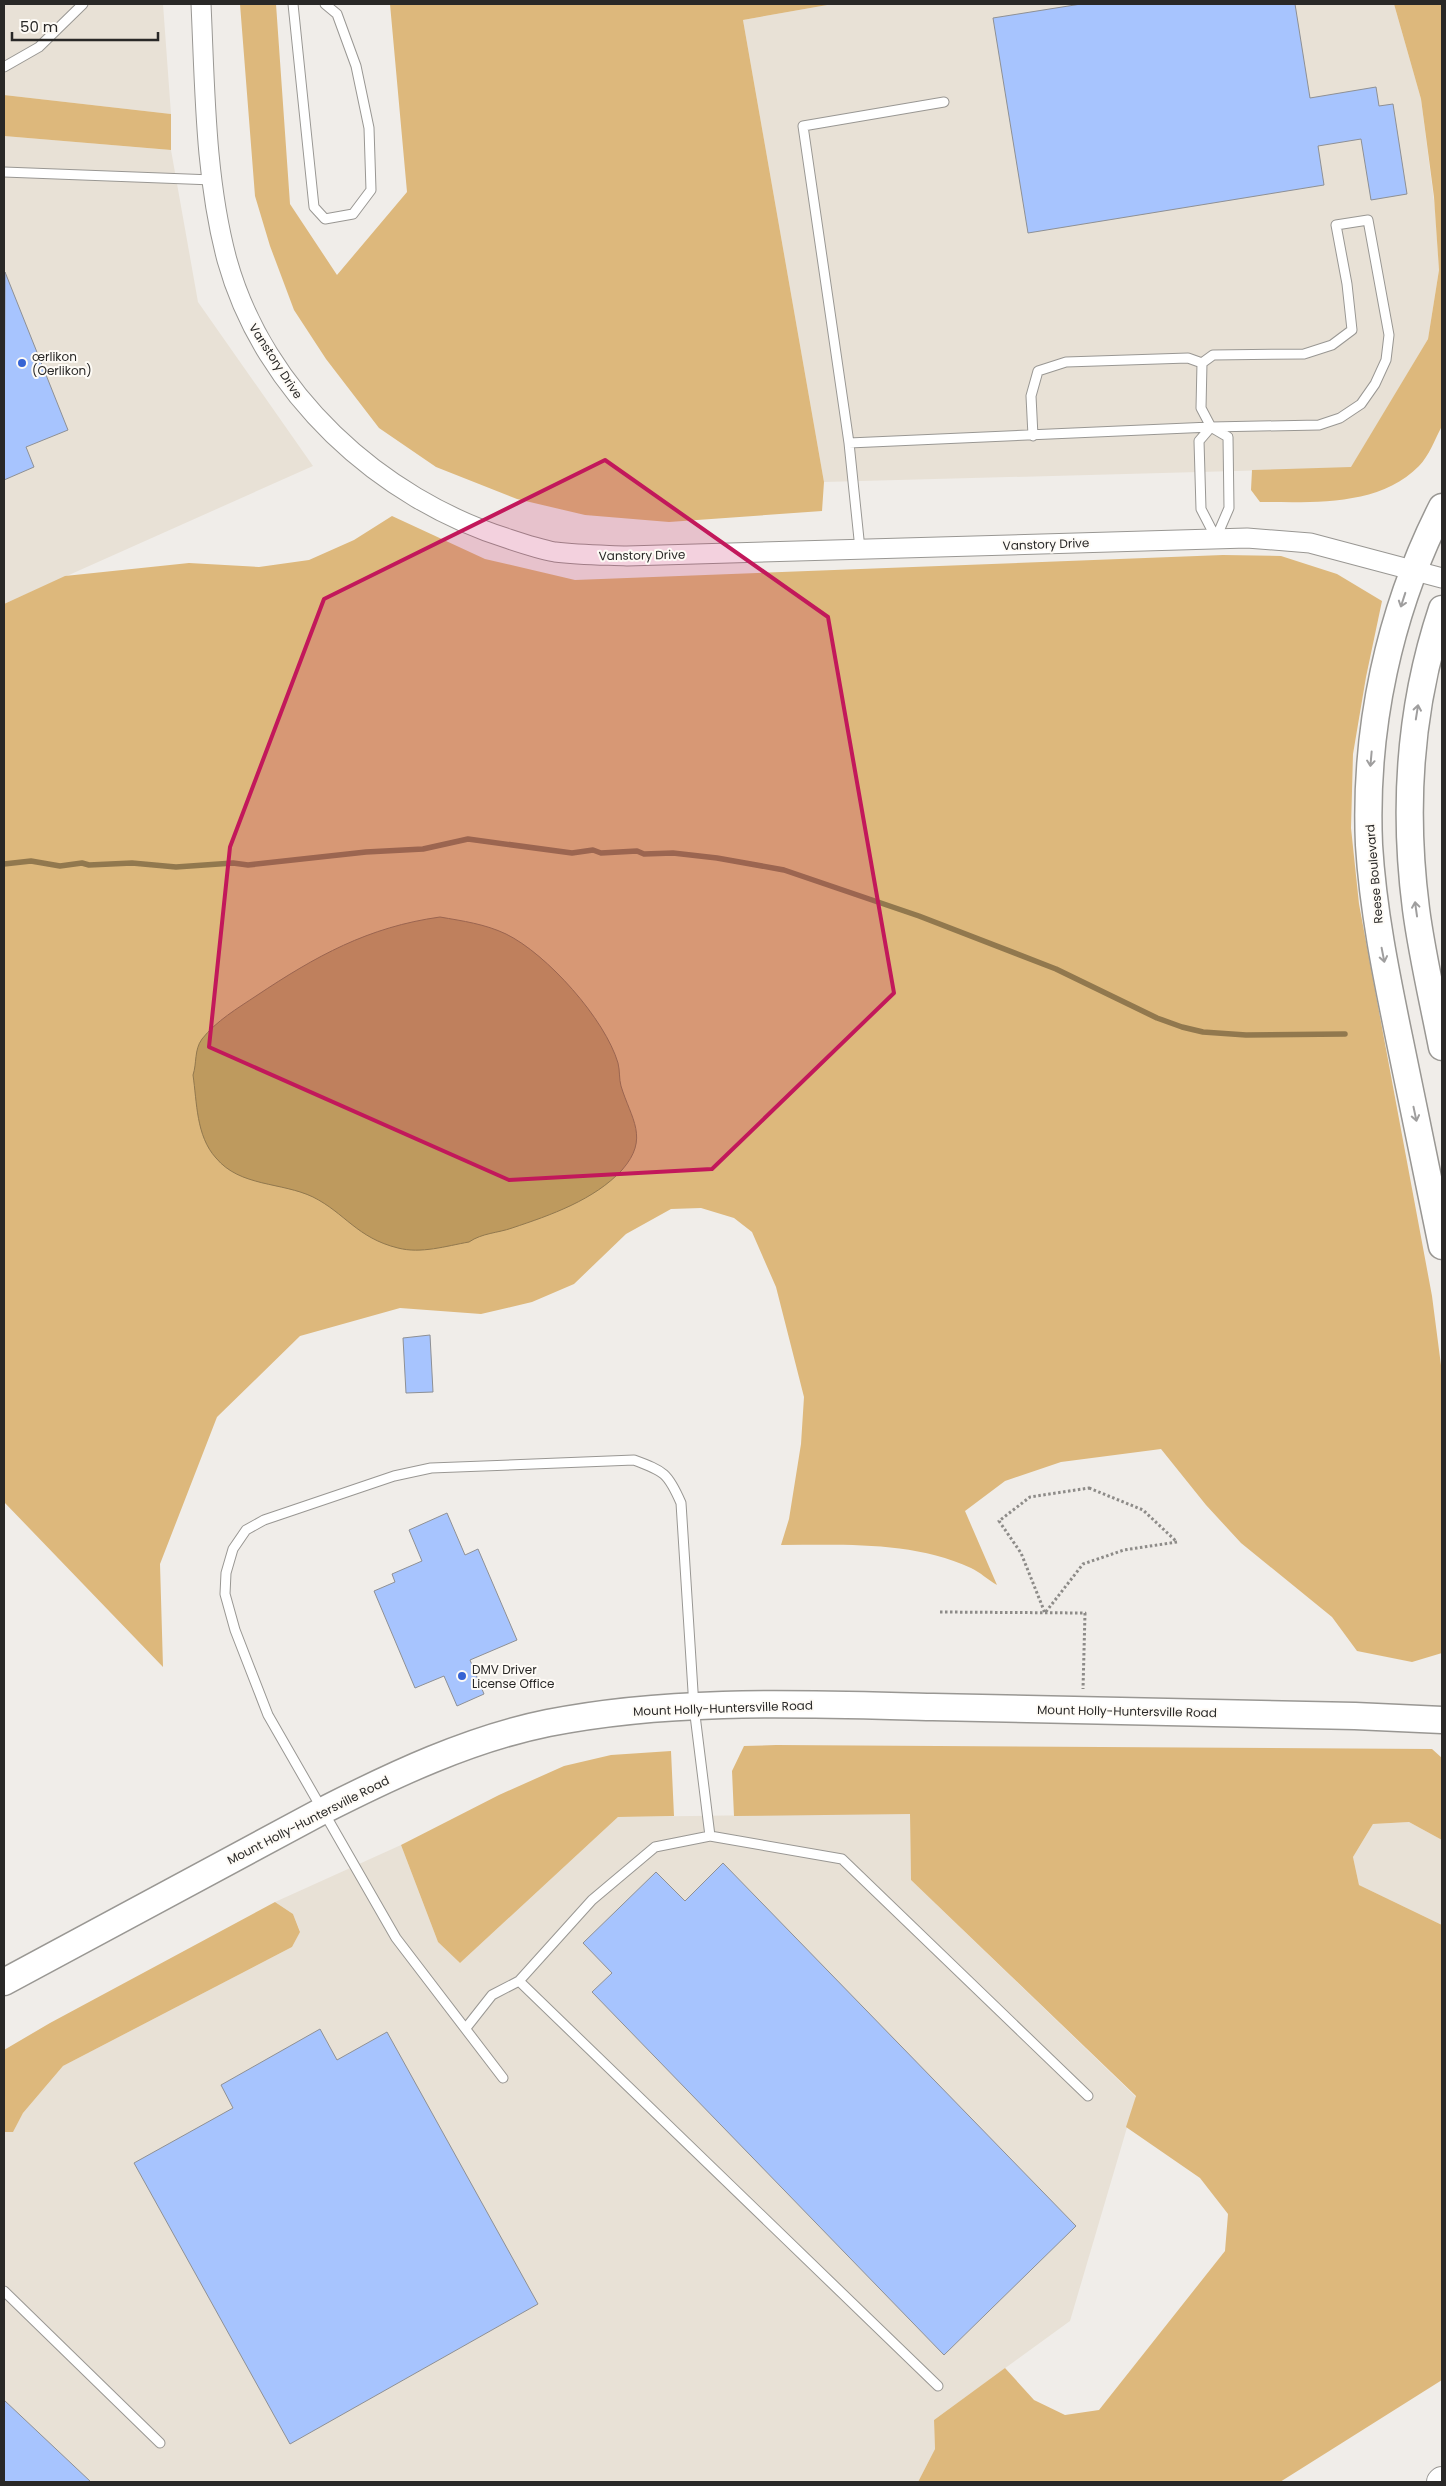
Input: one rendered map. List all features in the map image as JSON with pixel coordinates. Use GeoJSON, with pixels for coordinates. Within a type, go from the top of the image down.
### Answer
{"type":"FeatureCollection","features":[{"type":"Feature","properties":{"kind":"main road","name":"Reese Boulevard"},"geometry":{"type":"LineString","coordinates":[[1442,507],[1414,570],[1393,634],[1378,703],[1370,774],[1369,844],[1382,951],[1442,1246]]}},
{"type":"Feature","properties":{"kind":"main road"},"geometry":{"type":"LineString","coordinates":[[1442,609],[1426,669],[1416,718],[1410,777],[1409,835],[1416,910],[1442,1047]]}},
{"type":"Feature","properties":{"kind":"main road","name":"Mount Holly-Huntersville Road"},"geometry":{"type":"LineString","coordinates":[[4,1982],[322,1811],[414,1768],[511,1733],[586,1716],[694,1706],[834,1704],[1355,1716],[1442,1720]]}},
{"type":"Feature","properties":{"kind":"street","name":"Vanstory Drive"},"geometry":{"type":"LineString","coordinates":[[201,4],[205,87],[213,180],[220,229],[240,296],[253,327],[284,377],[307,407],[350,450],[400,489],[442,513],[484,532],[537,548],[584,555],[626,556],[1216,538],[1276,539],[1310,543],[1442,578]]}},
{"type":"Feature","properties":{"kind":"lane"},"geometry":{"type":"LineString","coordinates":[[4,68],[40,47],[83,4]]}},
{"type":"Feature","properties":{"kind":"lane"},"geometry":{"type":"LineString","coordinates":[[293,4],[314,207],[325,220],[353,214],[370,190],[369,128],[356,66],[337,14],[325,4]]}},
{"type":"Feature","properties":{"kind":"lane"},"geometry":{"type":"LineString","coordinates":[[860,549],[849,443],[803,126],[944,102]]}},
{"type":"Feature","properties":{"kind":"lane"},"geometry":{"type":"LineString","coordinates":[[4,172],[213,180]]}},
{"type":"Feature","properties":{"kind":"lane"},"geometry":{"type":"LineString","coordinates":[[849,443],[1211,427],[1319,425],[1340,418],[1361,404],[1375,384],[1386,360],[1389,335],[1368,220],[1336,225],[1347,284],[1352,330],[1332,345],[1304,354],[1214,355],[1202,364]]}},
{"type":"Feature","properties":{"kind":"lane"},"geometry":{"type":"LineString","coordinates":[[1032,436],[1030,396],[1038,371],[1066,362],[1188,358],[1202,364]]}},
{"type":"Feature","properties":{"kind":"lane"},"geometry":{"type":"LineString","coordinates":[[1202,364],[1201,408],[1211,427],[1228,437],[1229,508],[1216,538]]}},
{"type":"Feature","properties":{"kind":"lane"},"geometry":{"type":"LineString","coordinates":[[1211,427],[1199,441],[1201,509],[1216,538]]}},
{"type":"Feature","properties":{"kind":"lane"},"geometry":{"type":"LineString","coordinates":[[503,2078],[396,1938],[268,1714],[235,1630],[225,1594],[226,1573],[234,1549],[246,1530],[264,1520],[394,1476],[431,1468],[634,1460],[654,1467],[671,1479],[681,1503],[694,1706],[710,1836]]}},
{"type":"Feature","properties":{"kind":"lane"},"geometry":{"type":"LineString","coordinates":[[466,2028],[492,1995],[519,1981],[592,1900],[655,1848],[710,1836],[842,1858],[1088,2096]]}},
{"type":"Feature","properties":{"kind":"lane"},"geometry":{"type":"LineString","coordinates":[[519,1981],[938,2386]]}},
{"type":"Feature","properties":{"kind":"lane"},"geometry":{"type":"LineString","coordinates":[[4,2291],[160,2444]]}},
{"type":"Feature","properties":{"kind":"path"},"geometry":{"type":"LineString","coordinates":[[1089,1488],[1143,1510],[1178,1542],[1124,1550],[1083,1564],[1045,1613],[1021,1553],[999,1521],[1030,1497],[1089,1488]]}},
{"type":"Feature","properties":{"kind":"path"},"geometry":{"type":"LineString","coordinates":[[940,1612],[1086,1613],[1083,1710]]}},
{"type":"Feature","properties":{"kind":"highlighted area"},"geometry":{"type":"Polygon","coordinates":[[[605,460],[828,617],[894,993],[712,1169],[509,1180],[209,1047],[230,847],[324,599],[605,460]]]}},
{"type":"Feature","properties":{"kind":"shaded area"},"geometry":{"type":"Polygon","coordinates":[[[4,4],[163,4],[171,114],[4,95],[4,4]]]}},
{"type":"Feature","properties":{"kind":"shaded area"},"geometry":{"type":"Polygon","coordinates":[[[240,4],[276,4],[290,204],[337,275],[407,192],[390,4],[833,4],[743,20],[824,482],[822,511],[669,522],[585,515],[517,499],[436,467],[379,428],[326,359],[294,310],[270,246],[255,196],[240,4]]]}},
{"type":"Feature","properties":{"kind":"shaded area"},"geometry":{"type":"Polygon","coordinates":[[[833,4],[1394,4],[1421,99],[1435,209],[1439,270],[1428,339],[1351,468],[824,482],[743,20],[833,4]]]}},
{"type":"Feature","properties":{"kind":"shaded area"},"geometry":{"type":"Polygon","coordinates":[[[1394,4],[1442,4],[1442,426],[1423,462],[1403,479],[1385,489],[1344,499],[1260,502],[1251,490],[1252,470],[1351,467],[1428,339],[1439,270],[1434,197],[1421,99],[1394,4]]]}},
{"type":"Feature","properties":{"kind":"shaded area"},"geometry":{"type":"Polygon","coordinates":[[[4,95],[171,114],[171,150],[4,136],[4,95]]]}},
{"type":"Feature","properties":{"kind":"shaded area"},"geometry":{"type":"Polygon","coordinates":[[[4,136],[171,150],[198,302],[313,466],[4,604],[4,136]]]}},
{"type":"Feature","properties":{"kind":"shaded area"},"geometry":{"type":"Polygon","coordinates":[[[392,516],[485,559],[575,580],[1223,555],[1281,556],[1337,574],[1382,601],[1366,677],[1353,754],[1351,828],[1359,904],[1432,1296],[1442,1373],[1442,1653],[1412,1662],[1357,1651],[1332,1617],[1241,1543],[1206,1505],[1161,1449],[1061,1462],[1005,1481],[965,1511],[997,1585],[971,1568],[925,1553],[878,1546],[781,1545],[789,1519],[801,1444],[804,1397],[776,1287],[752,1232],[734,1218],[701,1208],[671,1209],[626,1234],[574,1284],[532,1302],[481,1314],[400,1308],[300,1336],[217,1417],[160,1564],[163,1667],[4,1502],[4,604],[65,576],[189,563],[259,567],[309,560],[354,540],[392,516]]]}},
{"type":"Feature","properties":{"kind":"shaded area"},"geometry":{"type":"Polygon","coordinates":[[[440,917],[482,925],[506,934],[539,956],[573,990],[601,1027],[611,1046],[618,1063],[621,1086],[636,1128],[637,1138],[630,1159],[622,1170],[598,1190],[571,1205],[542,1218],[479,1237],[469,1242],[434,1249],[407,1250],[384,1244],[372,1238],[313,1197],[301,1192],[249,1179],[226,1167],[209,1149],[201,1129],[193,1075],[199,1043],[208,1032],[228,1015],[278,982],[322,956],[366,936],[389,928],[440,917]]]}},
{"type":"Feature","properties":{"kind":"shaded area"},"geometry":{"type":"Polygon","coordinates":[[[744,1746],[1432,1749],[1442,1758],[1442,1840],[1409,1822],[1373,1824],[1353,1857],[1359,1885],[1442,1925],[1442,2380],[1280,2482],[918,2482],[935,2449],[934,2420],[1005,2368],[1034,2400],[1065,2415],[1099,2410],[1225,2251],[1228,2214],[1200,2178],[1126,2127],[1136,2096],[911,1880],[910,1814],[734,1816],[732,1771],[744,1746]]]}},
{"type":"Feature","properties":{"kind":"shaded area"},"geometry":{"type":"Polygon","coordinates":[[[671,1751],[674,1816],[618,1817],[460,1963],[438,1942],[401,1845],[499,1795],[564,1766],[611,1755],[671,1751]]]}},
{"type":"Feature","properties":{"kind":"shaded area"},"geometry":{"type":"Polygon","coordinates":[[[910,1813],[911,1880],[1136,2097],[1070,2321],[934,2420],[935,2449],[918,2482],[4,2482],[4,2132],[13,2131],[23,2113],[63,2066],[292,1947],[300,1931],[293,1914],[275,1902],[401,1845],[438,1942],[460,1963],[618,1817],[910,1813]]]}},
{"type":"Feature","properties":{"kind":"shaded area"},"geometry":{"type":"Polygon","coordinates":[[[1409,1822],[1442,1840],[1442,1925],[1359,1885],[1353,1857],[1373,1824],[1409,1822]]]}},
{"type":"Feature","properties":{"kind":"shaded area"},"geometry":{"type":"Polygon","coordinates":[[[275,1902],[293,1914],[300,1932],[292,1947],[63,2066],[23,2113],[13,2132],[4,2132],[4,2050],[50,2023],[275,1902]]]}},
{"type":"Feature","properties":{"kind":"building"},"geometry":{"type":"Polygon","coordinates":[[[1081,4],[1295,4],[1310,98],[1376,87],[1379,106],[1393,104],[1407,194],[1371,200],[1361,139],[1318,146],[1324,185],[1028,233],[993,18],[1081,4]]]}},
{"type":"Feature","properties":{"kind":"building","name":"œrlikon (Oerlikon)"},"geometry":{"type":"Polygon","coordinates":[[[5,272],[68,430],[26,447],[34,467],[4,480],[5,272]]]}},
{"type":"Feature","properties":{"kind":"building"},"geometry":{"type":"Polygon","coordinates":[[[430,1335],[433,1392],[406,1393],[403,1338],[430,1335]]]}},
{"type":"Feature","properties":{"kind":"building"},"geometry":{"type":"Polygon","coordinates":[[[447,1513],[465,1555],[478,1549],[517,1640],[470,1660],[484,1694],[457,1706],[444,1676],[415,1688],[374,1591],[395,1582],[392,1574],[422,1561],[409,1530],[447,1513]]]}},
{"type":"Feature","properties":{"kind":"building"},"geometry":{"type":"Polygon","coordinates":[[[723,1863],[1076,2226],[944,2355],[592,1992],[612,1973],[583,1943],[656,1872],[685,1901],[723,1863]]]}},
{"type":"Feature","properties":{"kind":"building"},"geometry":{"type":"Polygon","coordinates":[[[320,2029],[337,2060],[387,2032],[538,2304],[290,2444],[134,2163],[233,2108],[221,2085],[320,2029]]]}},
{"type":"Feature","properties":{"kind":"building"},"geometry":{"type":"Polygon","coordinates":[[[4,2400],[91,2482],[4,2482],[4,2400]]]}},
{"type":"Feature","properties":{"kind":"waterway"},"geometry":{"type":"LineString","coordinates":[[4,864],[31,861],[60,866],[82,863],[89,865],[132,863],[176,867],[233,863],[248,865],[366,852],[423,849],[468,839],[572,853],[593,850],[601,853],[637,851],[644,854],[673,853],[717,858],[784,870],[919,916],[1056,969],[1157,1018],[1182,1027],[1203,1032],[1246,1035],[1345,1034]]}},
{"type":"Feature","properties":{"kind":"place","name":"œrlikon (Oerlikon)"},"geometry":{"type":"Point","coordinates":[22,363]}},
{"type":"Feature","properties":{"kind":"place","name":"DMV Driver License Office"},"geometry":{"type":"Point","coordinates":[462,1676]}}]}
